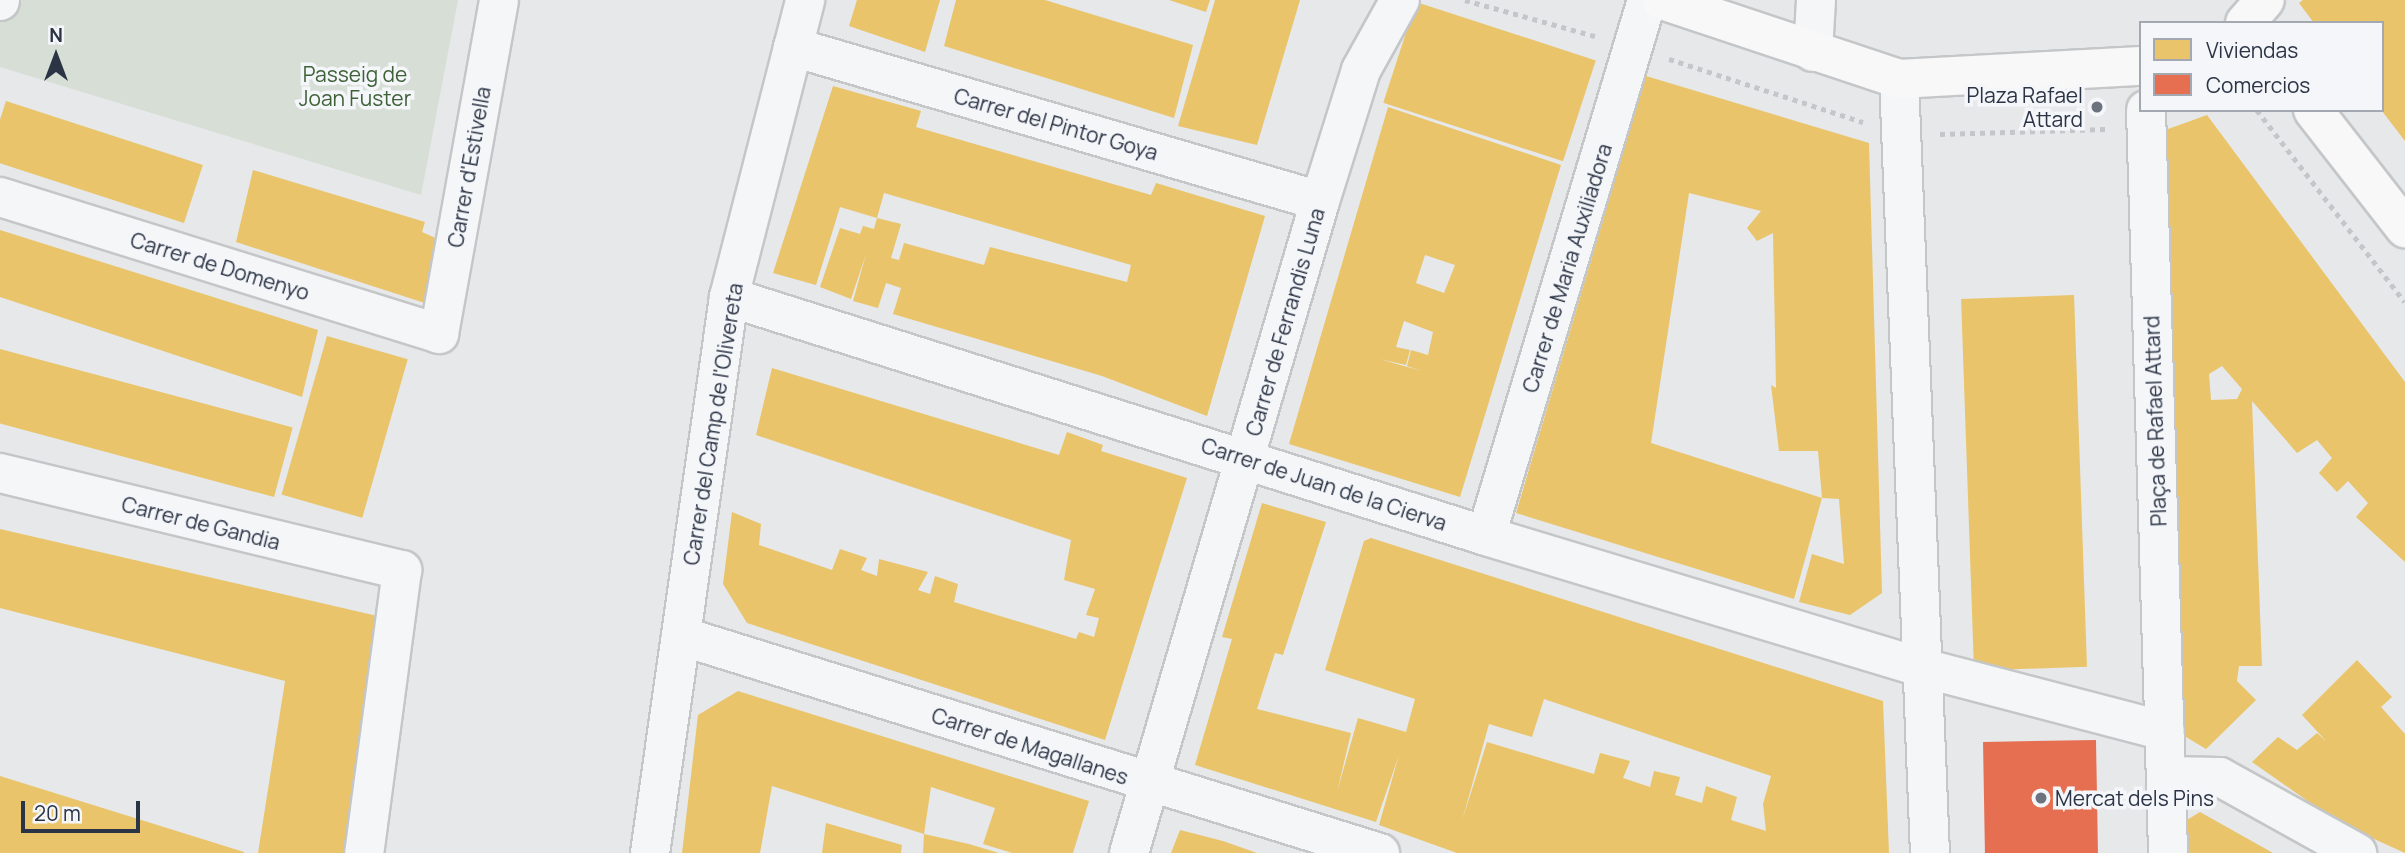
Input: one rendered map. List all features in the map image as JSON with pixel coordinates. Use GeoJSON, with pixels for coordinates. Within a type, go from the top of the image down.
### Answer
{"type":"FeatureCollection","features":[{"type":"Feature","properties":{"kind":"street","name":"Carrer d'Estivella"},"geometry":{"type":"LineString","coordinates":[[439,334],[499,0]]}},
{"type":"Feature","properties":{"kind":"street","name":"Carrer del Camp de l'Olivereta"},"geometry":{"type":"LineString","coordinates":[[650,853],[729,297],[805,0]]}},
{"type":"Feature","properties":{"kind":"street","name":"Carrer de Ferrandis Luna"},"geometry":{"type":"LineString","coordinates":[[1129,853],[1361,70],[1400,0]]}},
{"type":"Feature","properties":{"kind":"street","name":"Carrer de Maria Auxiliadora"},"geometry":{"type":"LineString","coordinates":[[1486,536],[1647,0]]}},
{"type":"Feature","properties":{"kind":"street"},"geometry":{"type":"LineString","coordinates":[[1662,0],[1899,79],[2139,66]]}},
{"type":"Feature","properties":{"kind":"street"},"geometry":{"type":"LineString","coordinates":[[1813,52],[1816,0]]}},
{"type":"Feature","properties":{"kind":"street"},"geometry":{"type":"LineString","coordinates":[[2247,21],[2266,0]]}},
{"type":"Feature","properties":{"kind":"street"},"geometry":{"type":"LineString","coordinates":[[2266,0],[2270,21]]}},
{"type":"Feature","properties":{"kind":"street","name":"Carrer del Pintor Goya"},"geometry":{"type":"LineString","coordinates":[[793,47],[1320,201]]}},
{"type":"Feature","properties":{"kind":"street"},"geometry":{"type":"LineString","coordinates":[[1899,79],[1919,667],[1930,853]]}},
{"type":"Feature","properties":{"kind":"street","name":"Plaça de Rafael Attard"},"geometry":{"type":"LineString","coordinates":[[2146,112],[2168,853]]}},
{"type":"Feature","properties":{"kind":"street"},"geometry":{"type":"LineString","coordinates":[[2315,112],[2405,229]]}},
{"type":"Feature","properties":{"kind":"street","name":"Carrer de Domenyo"},"geometry":{"type":"LineString","coordinates":[[0,197],[439,334]]}},
{"type":"Feature","properties":{"kind":"street","name":"Carrer de Juan de la Cierva"},"geometry":{"type":"LineString","coordinates":[[729,297],[1246,458],[1486,536],[1919,667]]}},
{"type":"Feature","properties":{"kind":"street","name":"Carrer de Gandia"},"geometry":{"type":"LineString","coordinates":[[0,473],[402,570],[364,853]]}},
{"type":"Feature","properties":{"kind":"street","name":"Carrer de Magallanes"},"geometry":{"type":"LineString","coordinates":[[681,636],[1150,784],[1380,853]]}},
{"type":"Feature","properties":{"kind":"street"},"geometry":{"type":"LineString","coordinates":[[1919,667],[2165,732]]}},
{"type":"Feature","properties":{"kind":"street"},"geometry":{"type":"LineString","coordinates":[[2166,776],[2220,777],[2357,853]]}},
{"type":"Feature","properties":{"kind":"path"},"geometry":{"type":"LineString","coordinates":[[2259,112],[2405,302]]}},
{"type":"Feature","properties":{"kind":"green space","name":"Passeig de Joan Fuster"},"geometry":{"type":"Polygon","coordinates":[[[0,0],[458,0],[421,195],[0,67],[0,0]]]}},
{"type":"Feature","properties":{"kind":"building: Viviendas"},"geometry":{"type":"Polygon","coordinates":[[[857,0],[940,0],[925,52],[849,26],[857,0]]]}},
{"type":"Feature","properties":{"kind":"building: Viviendas"},"geometry":{"type":"Polygon","coordinates":[[[956,0],[1045,0],[1193,45],[1174,118],[944,46],[956,0]]]}},
{"type":"Feature","properties":{"kind":"building: Viviendas"},"geometry":{"type":"Polygon","coordinates":[[[1169,0],[1210,0],[1206,12],[1169,0]]]}},
{"type":"Feature","properties":{"kind":"building: Viviendas"},"geometry":{"type":"Polygon","coordinates":[[[1215,0],[1300,0],[1257,145],[1178,126],[1215,0]]]}},
{"type":"Feature","properties":{"kind":"building: Viviendas"},"geometry":{"type":"Polygon","coordinates":[[[2303,0],[2405,0],[2405,141],[2383,112],[2384,21],[2312,21],[2299,3],[2303,0]]]}},
{"type":"Feature","properties":{"kind":"building: Viviendas"},"geometry":{"type":"Polygon","coordinates":[[[1416,2],[1596,60],[1563,161],[1383,103],[1416,2]]]}},
{"type":"Feature","properties":{"kind":"building: Viviendas"},"geometry":{"type":"Polygon","coordinates":[[[1646,76],[1869,143],[1882,593],[1850,615],[1799,602],[1812,554],[1844,564],[1839,499],[1822,498],[1794,599],[1516,513],[1646,76]],[[1689,193],[1651,443],[1822,498],[1818,451],[1779,451],[1771,385],[1776,388],[1773,233],[1757,241],[1747,228],[1761,211],[1689,193]]]}},
{"type":"Feature","properties":{"kind":"building: Viviendas"},"geometry":{"type":"Polygon","coordinates":[[[833,86],[921,111],[916,127],[1151,195],[1156,183],[1265,216],[1207,416],[1102,376],[893,314],[901,288],[886,283],[878,308],[853,301],[866,254],[851,299],[820,287],[840,228],[860,234],[863,226],[874,229],[877,218],[840,207],[816,285],[773,273],[833,86]],[[884,193],[877,218],[901,224],[891,258],[899,260],[904,243],[984,265],[990,247],[1127,282],[1131,265],[884,193]]]}},
{"type":"Feature","properties":{"kind":"building: Viviendas"},"geometry":{"type":"Polygon","coordinates":[[[6,101],[203,165],[184,223],[0,163],[0,119],[6,101]]]}},
{"type":"Feature","properties":{"kind":"building: Viviendas"},"geometry":{"type":"Polygon","coordinates":[[[1388,107],[1561,165],[1460,497],[1289,444],[1388,107]],[[1425,255],[1416,283],[1444,293],[1455,265],[1425,255]],[[1404,321],[1396,347],[1410,350],[1406,365],[1379,359],[1422,371],[1407,366],[1411,350],[1428,355],[1433,332],[1404,321]]]}},
{"type":"Feature","properties":{"kind":"building: Viviendas"},"geometry":{"type":"Polygon","coordinates":[[[2207,115],[2405,382],[2405,562],[2356,517],[2368,503],[2348,481],[2337,492],[2319,473],[2332,458],[2317,440],[2297,453],[2252,401],[2262,666],[2239,666],[2237,681],[2256,700],[2206,749],[2176,731],[2157,133],[2207,115]],[[2222,366],[2209,374],[2211,400],[2237,399],[2242,389],[2222,366]]]}},
{"type":"Feature","properties":{"kind":"building: Viviendas"},"geometry":{"type":"Polygon","coordinates":[[[253,170],[425,222],[422,232],[440,240],[431,305],[236,242],[253,170]]]}},
{"type":"Feature","properties":{"kind":"building: Viviendas"},"geometry":{"type":"Polygon","coordinates":[[[0,230],[318,330],[302,397],[0,297],[0,230]]]}},
{"type":"Feature","properties":{"kind":"building: Viviendas"},"geometry":{"type":"Polygon","coordinates":[[[2074,295],[2087,667],[1974,671],[1961,299],[2074,295]]]}},
{"type":"Feature","properties":{"kind":"building: Viviendas"},"geometry":{"type":"Polygon","coordinates":[[[327,336],[408,359],[362,518],[282,495],[327,336]]]}},
{"type":"Feature","properties":{"kind":"building: Viviendas"},"geometry":{"type":"Polygon","coordinates":[[[0,349],[293,427],[274,497],[0,424],[0,349]]]}},
{"type":"Feature","properties":{"kind":"building: Viviendas"},"geometry":{"type":"Polygon","coordinates":[[[772,368],[1059,455],[1067,432],[1103,445],[1101,451],[1187,478],[1105,740],[747,623],[723,584],[732,512],[761,524],[759,545],[832,570],[840,549],[867,558],[861,570],[877,576],[879,559],[928,572],[918,590],[930,594],[935,576],[958,584],[954,602],[1076,639],[1079,632],[1094,637],[1099,618],[1086,615],[1095,589],[1064,580],[1071,540],[756,435],[772,368]]]}},
{"type":"Feature","properties":{"kind":"building: Viviendas"},"geometry":{"type":"Polygon","coordinates":[[[1262,503],[1326,522],[1283,655],[1275,653],[1257,709],[1351,733],[1337,792],[1358,718],[1406,732],[1415,699],[1325,670],[1364,541],[1371,538],[1883,701],[1889,853],[1457,853],[1379,825],[1399,755],[1376,822],[1195,765],[1232,639],[1222,637],[1262,503]],[[1544,699],[1532,737],[1489,724],[1462,821],[1487,742],[1594,774],[1600,753],[1630,761],[1623,778],[1650,787],[1654,771],[1680,777],[1675,795],[1702,803],[1706,786],[1737,797],[1731,820],[1766,831],[1763,804],[1771,776],[1544,699]]]}},
{"type":"Feature","properties":{"kind":"building: Viviendas"},"geometry":{"type":"Polygon","coordinates":[[[0,529],[386,618],[347,853],[258,853],[285,681],[0,608],[0,529]]]}},
{"type":"Feature","properties":{"kind":"building: Viviendas"},"geometry":{"type":"Polygon","coordinates":[[[2357,660],[2392,697],[2381,707],[2405,734],[2405,853],[2339,823],[2252,762],[2278,737],[2297,750],[2317,733],[2327,742],[2302,715],[2357,660]]]}},
{"type":"Feature","properties":{"kind":"building: Viviendas"},"geometry":{"type":"Polygon","coordinates":[[[738,691],[1089,801],[1073,853],[1012,853],[983,844],[995,808],[931,787],[924,834],[772,786],[760,853],[682,853],[698,715],[738,691]]]}},
{"type":"Feature","properties":{"kind":"building: Viviendas"},"geometry":{"type":"Polygon","coordinates":[[[0,776],[244,852],[244,853],[0,853],[0,776]]]}},
{"type":"Feature","properties":{"kind":"building: Viviendas"},"geometry":{"type":"Polygon","coordinates":[[[2200,812],[2273,853],[2178,853],[2177,826],[2200,812]]]}},
{"type":"Feature","properties":{"kind":"building: Viviendas"},"geometry":{"type":"Polygon","coordinates":[[[826,823],[902,845],[901,853],[822,853],[826,823]]]}},
{"type":"Feature","properties":{"kind":"building: Viviendas"},"geometry":{"type":"Polygon","coordinates":[[[1180,830],[1223,841],[1257,853],[1171,853],[1180,830]]]}},
{"type":"Feature","properties":{"kind":"building: Viviendas"},"geometry":{"type":"Polygon","coordinates":[[[924,834],[969,844],[999,853],[923,853],[924,834]]]}},
{"type":"Feature","properties":{"kind":"building: Comercios","name":"Mercat dels Pins"},"geometry":{"type":"Polygon","coordinates":[[[2096,740],[2098,853],[1985,853],[1983,742],[2096,740]]]}},
{"type":"Feature","properties":{"kind":"place","name":"Plaza Rafael Attard"},"geometry":{"type":"Point","coordinates":[2097,107]}},
{"type":"Feature","properties":{"kind":"place","name":"Mercat dels Pins"},"geometry":{"type":"Point","coordinates":[2041,798]}}]}
